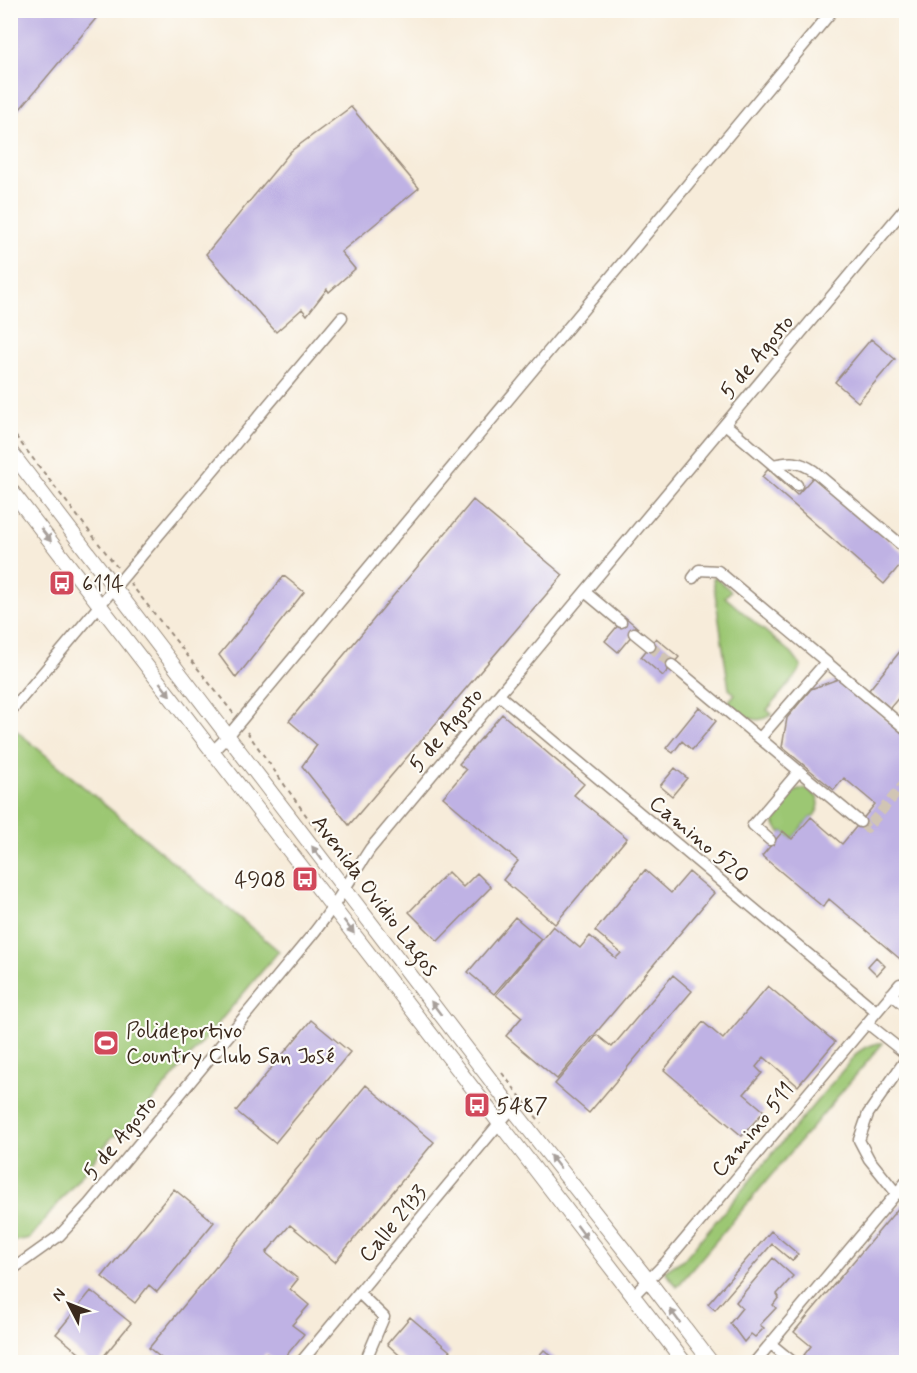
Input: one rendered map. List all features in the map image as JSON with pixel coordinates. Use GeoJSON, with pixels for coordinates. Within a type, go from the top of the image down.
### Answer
{"type":"FeatureCollection","features":[{"type":"Feature","properties":{"kind":"main road","name":"Avenida Ovidio Lagos"},"geometry":{"type":"LineString","coordinates":[[10,451],[512,1108],[711,1362]]}},
{"type":"Feature","properties":{"kind":"main road","name":"Avenida Ovidio Lagos"},"geometry":{"type":"LineString","coordinates":[[10,489],[684,1362]]}},
{"type":"Feature","properties":{"kind":"street"},"geometry":{"type":"LineString","coordinates":[[213,751],[240,722],[833,10]]}},
{"type":"Feature","properties":{"kind":"street","name":"5 de Agosto"},"geometry":{"type":"LineString","coordinates":[[10,1271],[59,1236],[88,1204],[312,935],[370,849],[906,207]]}},
{"type":"Feature","properties":{"kind":"street"},"geometry":{"type":"LineString","coordinates":[[10,712],[342,317]]}},
{"type":"Feature","properties":{"kind":"street"},"geometry":{"type":"LineString","coordinates":[[725,424],[797,485]]}},
{"type":"Feature","properties":{"kind":"street"},"geometry":{"type":"LineString","coordinates":[[773,465],[788,461],[804,464],[906,549]]}},
{"type":"Feature","properties":{"kind":"street"},"geometry":{"type":"LineString","coordinates":[[693,578],[699,570],[718,571],[906,729]]}},
{"type":"Feature","properties":{"kind":"street"},"geometry":{"type":"LineString","coordinates":[[585,592],[621,622]]}},
{"type":"Feature","properties":{"kind":"street"},"geometry":{"type":"LineString","coordinates":[[634,633],[650,646]]}},
{"type":"Feature","properties":{"kind":"street"},"geometry":{"type":"LineString","coordinates":[[760,738],[826,662]]}},
{"type":"Feature","properties":{"kind":"street"},"geometry":{"type":"LineString","coordinates":[[672,665],[860,822]]}},
{"type":"Feature","properties":{"kind":"street","name":"Camino 520"},"geometry":{"type":"LineString","coordinates":[[499,695],[876,1011]]}},
{"type":"Feature","properties":{"kind":"street"},"geometry":{"type":"LineString","coordinates":[[770,840],[753,825],[799,771]]}},
{"type":"Feature","properties":{"kind":"street","name":"Camino 511"},"geometry":{"type":"LineString","coordinates":[[632,1297],[666,1262],[900,984]]}},
{"type":"Feature","properties":{"kind":"street"},"geometry":{"type":"LineString","coordinates":[[891,994],[906,1006]]}},
{"type":"Feature","properties":{"kind":"street"},"geometry":{"type":"LineString","coordinates":[[867,1023],[906,1054]]}},
{"type":"Feature","properties":{"kind":"street"},"geometry":{"type":"LineString","coordinates":[[897,1194],[869,1159],[860,1140],[868,1114],[906,1059]]}},
{"type":"Feature","properties":{"kind":"street","name":"Calle 2133"},"geometry":{"type":"LineString","coordinates":[[301,1362],[512,1108]]}},
{"type":"Feature","properties":{"kind":"street"},"geometry":{"type":"LineString","coordinates":[[756,1362],[906,1182]]}},
{"type":"Feature","properties":{"kind":"street"},"geometry":{"type":"LineString","coordinates":[[359,1293],[384,1317],[367,1357],[371,1362]]}},
{"type":"Feature","properties":{"kind":"street"},"geometry":{"type":"LineString","coordinates":[[771,1344],[793,1362]]}},
{"type":"Feature","properties":{"kind":"path"},"geometry":{"type":"LineString","coordinates":[[10,429],[240,722],[323,839]]}},
{"type":"Feature","properties":{"kind":"path"},"geometry":{"type":"LineString","coordinates":[[496,1065],[540,1122]]}},
{"type":"Feature","properties":{"kind":"green space"},"geometry":{"type":"Polygon","coordinates":[[[715,577],[731,591],[725,597],[792,654],[801,666],[798,673],[767,710],[772,714],[766,718],[760,720],[748,717],[728,702],[735,694],[729,689],[713,579],[715,577]]]}},
{"type":"Feature","properties":{"kind":"green space","name":"Polideportivo Country Club San José"},"geometry":{"type":"Polygon","coordinates":[[[11,726],[279,951],[124,1135],[113,1136],[30,1238],[15,1241],[11,1246],[11,726]]]}},
{"type":"Feature","properties":{"kind":"green space"},"geometry":{"type":"Polygon","coordinates":[[[805,789],[814,794],[819,801],[818,809],[792,839],[777,829],[774,822],[775,817],[792,794],[805,789]]]}},
{"type":"Feature","properties":{"kind":"green space"},"geometry":{"type":"Polygon","coordinates":[[[883,1043],[677,1287],[665,1271],[684,1259],[858,1052],[883,1043]]]}},
{"type":"Feature","properties":{"kind":"building"},"geometry":{"type":"Polygon","coordinates":[[[10,10],[103,10],[10,121],[10,10]]]}},
{"type":"Feature","properties":{"kind":"building"},"geometry":{"type":"Polygon","coordinates":[[[351,107],[419,188],[341,252],[355,269],[329,292],[327,289],[307,315],[302,309],[276,332],[206,254],[291,151],[351,107]]]}},
{"type":"Feature","properties":{"kind":"building"},"geometry":{"type":"Polygon","coordinates":[[[871,339],[895,359],[858,402],[835,382],[871,339]]]}},
{"type":"Feature","properties":{"kind":"building"},"geometry":{"type":"Polygon","coordinates":[[[768,469],[797,495],[815,475],[906,558],[884,584],[762,477],[768,469]]]}},
{"type":"Feature","properties":{"kind":"building"},"geometry":{"type":"Polygon","coordinates":[[[473,500],[563,575],[349,825],[302,766],[317,745],[289,721],[473,500]]]}},
{"type":"Feature","properties":{"kind":"building"},"geometry":{"type":"Polygon","coordinates":[[[284,576],[304,592],[236,678],[219,655],[284,576]]]}},
{"type":"Feature","properties":{"kind":"building"},"geometry":{"type":"Polygon","coordinates":[[[625,617],[638,628],[618,652],[605,641],[625,617]]]}},
{"type":"Feature","properties":{"kind":"building"},"geometry":{"type":"Polygon","coordinates":[[[656,638],[679,657],[663,676],[641,657],[656,638]]]}},
{"type":"Feature","properties":{"kind":"building"},"geometry":{"type":"Polygon","coordinates":[[[906,644],[906,689],[890,708],[869,690],[906,644]]]}},
{"type":"Feature","properties":{"kind":"building"},"geometry":{"type":"Polygon","coordinates":[[[838,679],[906,736],[906,964],[829,899],[823,907],[762,856],[783,831],[792,839],[811,817],[842,844],[875,804],[844,778],[834,790],[782,747],[787,718],[811,689],[838,679]]]}},
{"type":"Feature","properties":{"kind":"building"},"geometry":{"type":"Polygon","coordinates":[[[699,707],[716,721],[692,750],[682,741],[673,753],[666,748],[699,707]]]}},
{"type":"Feature","properties":{"kind":"building"},"geometry":{"type":"Polygon","coordinates":[[[502,714],[584,784],[574,795],[627,838],[555,924],[503,880],[518,861],[443,797],[466,770],[459,764],[502,714]]]}},
{"type":"Feature","properties":{"kind":"building"},"geometry":{"type":"Polygon","coordinates":[[[675,768],[687,778],[672,796],[660,786],[675,768]]]}},
{"type":"Feature","properties":{"kind":"building"},"geometry":{"type":"Polygon","coordinates":[[[645,870],[671,893],[689,872],[714,893],[557,1079],[506,1036],[522,1017],[496,995],[553,926],[580,948],[590,936],[616,958],[621,953],[595,931],[645,870]]]}},
{"type":"Feature","properties":{"kind":"building"},"geometry":{"type":"Polygon","coordinates":[[[448,872],[463,887],[477,873],[491,887],[438,941],[409,912],[448,872]]]}},
{"type":"Feature","properties":{"kind":"building"},"geometry":{"type":"Polygon","coordinates":[[[515,917],[541,939],[494,994],[468,972],[515,917]]]}},
{"type":"Feature","properties":{"kind":"building"},"geometry":{"type":"Polygon","coordinates":[[[876,957],[885,966],[877,975],[868,966],[876,957]]]}},
{"type":"Feature","properties":{"kind":"building"},"geometry":{"type":"Polygon","coordinates":[[[673,975],[692,991],[589,1113],[555,1084],[597,1035],[612,1047],[673,975]]]}},
{"type":"Feature","properties":{"kind":"building"},"geometry":{"type":"Polygon","coordinates":[[[768,986],[835,1042],[798,1086],[764,1057],[756,1067],[762,1073],[744,1094],[764,1111],[742,1136],[664,1070],[703,1022],[723,1039],[768,986]]]}},
{"type":"Feature","properties":{"kind":"building"},"geometry":{"type":"Polygon","coordinates":[[[311,1020],[350,1052],[275,1143],[236,1111],[311,1020]]]}},
{"type":"Feature","properties":{"kind":"building"},"geometry":{"type":"Polygon","coordinates":[[[366,1085],[434,1142],[335,1262],[290,1225],[266,1253],[298,1279],[290,1289],[309,1305],[292,1325],[304,1334],[281,1362],[277,1362],[266,1353],[259,1362],[166,1362],[149,1348],[366,1085]]]}},
{"type":"Feature","properties":{"kind":"building"},"geometry":{"type":"Polygon","coordinates":[[[174,1189],[214,1222],[157,1292],[149,1285],[135,1303],[102,1277],[174,1189]]]}},
{"type":"Feature","properties":{"kind":"building"},"geometry":{"type":"Polygon","coordinates":[[[906,1199],[906,1362],[812,1362],[804,1355],[811,1346],[794,1332],[906,1199]]]}},
{"type":"Feature","properties":{"kind":"building"},"geometry":{"type":"Polygon","coordinates":[[[771,1231],[798,1254],[792,1261],[772,1244],[715,1310],[708,1304],[771,1231]]]}},
{"type":"Feature","properties":{"kind":"building"},"geometry":{"type":"Polygon","coordinates":[[[773,1258],[793,1276],[777,1294],[779,1297],[773,1305],[776,1308],[760,1325],[764,1328],[755,1337],[751,1334],[744,1342],[730,1323],[742,1308],[736,1302],[773,1258]]]}},
{"type":"Feature","properties":{"kind":"building"},"geometry":{"type":"Polygon","coordinates":[[[91,1291],[131,1323],[99,1362],[90,1362],[56,1334],[91,1291]]]}},
{"type":"Feature","properties":{"kind":"building"},"geometry":{"type":"Polygon","coordinates":[[[410,1317],[451,1352],[442,1362],[407,1362],[387,1344],[410,1317]]]}},
{"type":"Feature","properties":{"kind":"building"},"geometry":{"type":"Polygon","coordinates":[[[544,1350],[559,1362],[533,1362],[544,1350]]]}},
{"type":"Feature","properties":{"kind":"tunnel"},"geometry":{"type":"LineString","coordinates":[[650,646],[672,665]]}},
{"type":"Feature","properties":{"kind":"tunnel"},"geometry":{"type":"LineString","coordinates":[[860,822],[867,828],[906,782]]}},
{"type":"Feature","properties":{"kind":"place","name":"6114"},"geometry":{"type":"Point","coordinates":[62,583]}},
{"type":"Feature","properties":{"kind":"place","name":"4908"},"geometry":{"type":"Point","coordinates":[305,879]}},
{"type":"Feature","properties":{"kind":"place","name":"Polideportivo Country Club San José"},"geometry":{"type":"Point","coordinates":[106,1043]}},
{"type":"Feature","properties":{"kind":"place","name":"5487"},"geometry":{"type":"Point","coordinates":[477,1105]}}]}
